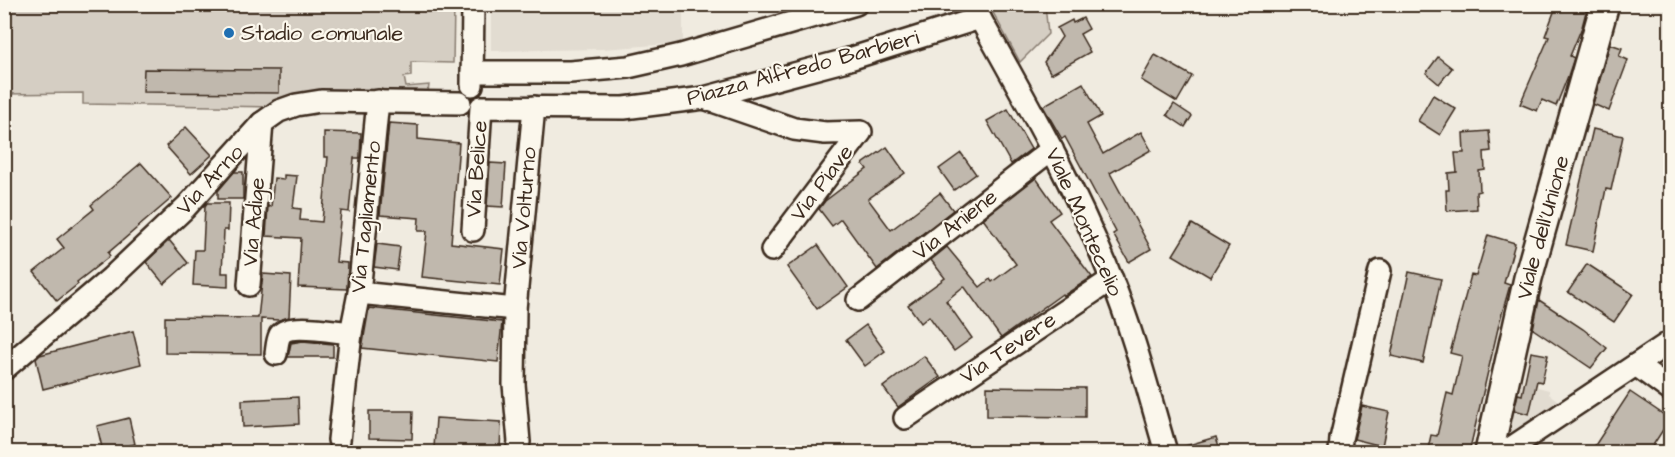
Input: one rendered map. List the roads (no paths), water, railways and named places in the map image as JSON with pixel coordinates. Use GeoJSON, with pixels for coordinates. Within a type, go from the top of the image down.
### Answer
{"type":"FeatureCollection","features":[{"type":"Feature","properties":{"kind":"main road","name":"Viale dell'Unione"},"geometry":{"type":"LineString","coordinates":[[1489,453],[1528,278],[1605,4]]}},
{"type":"Feature","properties":{"kind":"street"},"geometry":{"type":"LineString","coordinates":[[468,87],[472,4]]}},
{"type":"Feature","properties":{"kind":"street","name":"Piazza Alfredo Barbieri"},"geometry":{"type":"LineString","coordinates":[[856,4],[681,55],[617,69],[570,72],[468,87],[467,110],[472,111],[481,107],[624,108],[704,98],[843,61],[976,11]]}},
{"type":"Feature","properties":{"kind":"street","name":"Viale Montecelio"},"geometry":{"type":"LineString","coordinates":[[976,11],[1052,149],[1112,279],[1166,453]]}},
{"type":"Feature","properties":{"kind":"street","name":"Via Arno"},"geometry":{"type":"LineString","coordinates":[[4,369],[111,278],[174,219],[262,123],[284,108],[303,103],[341,100],[378,101],[468,87]]}},
{"type":"Feature","properties":{"kind":"street","name":"Via Piave"},"geometry":{"type":"LineString","coordinates":[[704,98],[794,129],[825,133],[861,132],[772,250]]}},
{"type":"Feature","properties":{"kind":"street","name":"Via Tagliamento"},"geometry":{"type":"LineString","coordinates":[[339,440],[351,333],[358,293],[378,101]]}},
{"type":"Feature","properties":{"kind":"street","name":"Via Belice"},"geometry":{"type":"LineString","coordinates":[[472,230],[481,107]]}},
{"type":"Feature","properties":{"kind":"street","name":"Via Volturno"},"geometry":{"type":"LineString","coordinates":[[518,453],[513,375],[515,309],[534,107]]}},
{"type":"Feature","properties":{"kind":"street","name":"Via Adige"},"geometry":{"type":"LineString","coordinates":[[249,285],[262,123]]}},
{"type":"Feature","properties":{"kind":"street","name":"Via Aniene"},"geometry":{"type":"LineString","coordinates":[[858,300],[1052,149]]}},
{"type":"Feature","properties":{"kind":"street"},"geometry":{"type":"LineString","coordinates":[[1341,453],[1341,439],[1380,272]]}},
{"type":"Feature","properties":{"kind":"street","name":"Via Tevere"},"geometry":{"type":"LineString","coordinates":[[905,418],[1112,279]]}},
{"type":"Feature","properties":{"kind":"street"},"geometry":{"type":"LineString","coordinates":[[358,293],[515,309]]}},
{"type":"Feature","properties":{"kind":"street"},"geometry":{"type":"LineString","coordinates":[[276,354],[279,338],[288,329],[351,333]]}},
{"type":"Feature","properties":{"kind":"street"},"geometry":{"type":"LineString","coordinates":[[1505,453],[1671,342]]}},
{"type":"Feature","properties":{"kind":"street"},"geometry":{"type":"LineString","coordinates":[[1636,365],[1671,390]]}},
{"type":"Feature","properties":{"kind":"place","name":"Stadio comunale"},"geometry":{"type":"Point","coordinates":[229,33]}}]}
